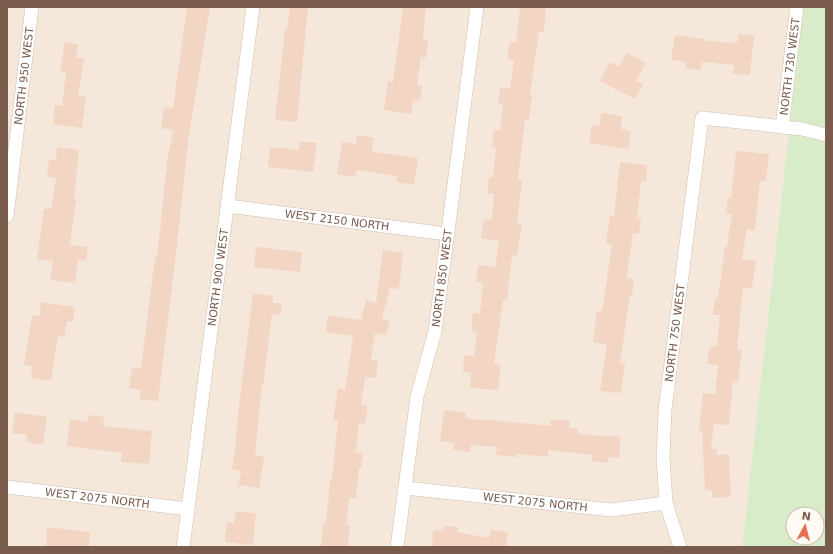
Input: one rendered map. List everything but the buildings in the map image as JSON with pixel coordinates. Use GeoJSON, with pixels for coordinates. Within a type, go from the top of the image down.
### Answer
{"type":"FeatureCollection","features":[{"type":"Feature","properties":{"kind":"street","name":"NORTH 950 WEST"},"geometry":{"type":"LineString","coordinates":[[7,216],[32,7]]}},
{"type":"Feature","properties":{"kind":"street","name":"NORTH 900 WEST"},"geometry":{"type":"LineString","coordinates":[[183,547],[254,7]]}},
{"type":"Feature","properties":{"kind":"street","name":"NORTH 850 WEST"},"geometry":{"type":"LineString","coordinates":[[397,547],[417,397],[434,331],[478,7]]}},
{"type":"Feature","properties":{"kind":"street","name":"NORTH 730 WEST"},"geometry":{"type":"LineString","coordinates":[[782,127],[797,7]]}},
{"type":"Feature","properties":{"kind":"street","name":"NORTH 750 WEST"},"geometry":{"type":"LineString","coordinates":[[680,547],[666,503],[663,457],[665,410],[702,118],[782,127]]}},
{"type":"Feature","properties":{"kind":"street"},"geometry":{"type":"LineString","coordinates":[[782,127],[802,129],[826,135]]}},
{"type":"Feature","properties":{"kind":"street","name":"WEST 2150 NORTH"},"geometry":{"type":"LineString","coordinates":[[228,206],[447,234]]}},
{"type":"Feature","properties":{"kind":"street","name":"WEST 2075 NORTH"},"geometry":{"type":"LineString","coordinates":[[7,487],[188,509]]}},
{"type":"Feature","properties":{"kind":"street","name":"WEST 2075 NORTH"},"geometry":{"type":"LineString","coordinates":[[405,488],[611,510],[666,503]]}},
{"type":"Feature","properties":{"kind":"shaded area"},"geometry":{"type":"Polygon","coordinates":[[[7,7],[803,7],[742,547],[7,547],[7,7]]]}},
{"type":"Feature","properties":{"kind":"green space"},"geometry":{"type":"Polygon","coordinates":[[[803,7],[826,7],[826,547],[742,547],[803,7]]]}}]}
